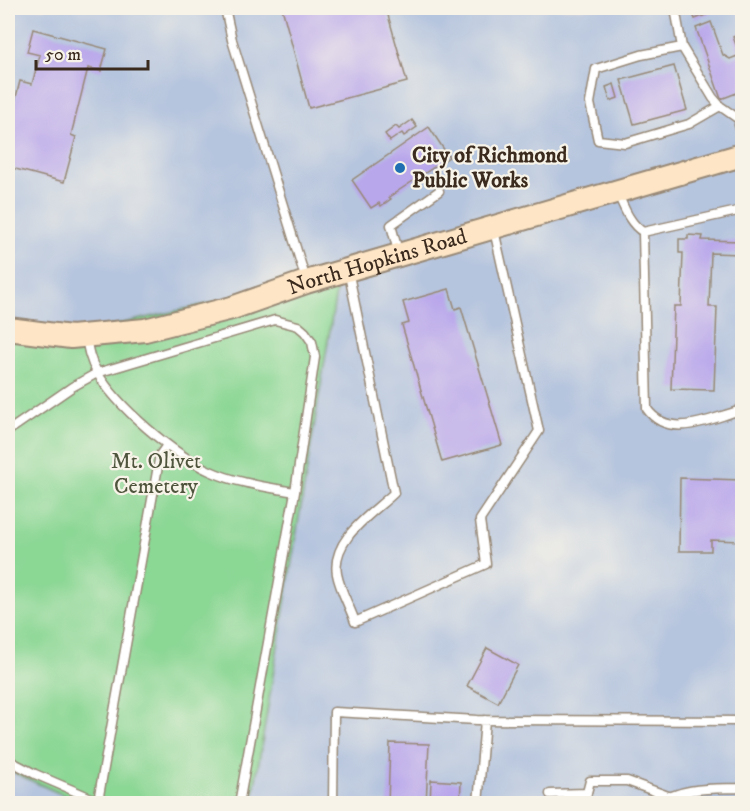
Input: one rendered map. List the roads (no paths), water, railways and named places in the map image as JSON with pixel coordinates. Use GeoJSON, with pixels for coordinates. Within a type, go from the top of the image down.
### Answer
{"type":"FeatureCollection","features":[{"type":"Feature","properties":{"kind":"main road","name":"North Hopkins Road"},"geometry":{"type":"LineString","coordinates":[[8,329],[71,337],[145,330],[232,308],[306,282],[742,155]]}},
{"type":"Feature","properties":{"kind":"lane"},"geometry":{"type":"LineString","coordinates":[[225,8],[232,40],[306,282]]}},
{"type":"Feature","properties":{"kind":"lane"},"geometry":{"type":"LineString","coordinates":[[675,8],[682,47],[713,98],[720,106],[741,118],[739,125],[742,135]]}},
{"type":"Feature","properties":{"kind":"lane"},"geometry":{"type":"LineString","coordinates":[[682,47],[641,55],[596,69],[590,103],[598,140],[625,143],[689,124],[720,106]]}},
{"type":"Feature","properties":{"kind":"lane"},"geometry":{"type":"LineString","coordinates":[[399,255],[392,225],[440,191]]}},
{"type":"Feature","properties":{"kind":"lane"},"geometry":{"type":"LineString","coordinates":[[617,192],[628,216],[643,232],[742,210]]}},
{"type":"Feature","properties":{"kind":"lane"},"geometry":{"type":"LineString","coordinates":[[348,270],[394,493],[348,536],[339,553],[337,573],[355,622],[486,564],[480,520],[539,431],[493,228]]}},
{"type":"Feature","properties":{"kind":"lane"},"geometry":{"type":"LineString","coordinates":[[643,232],[647,409],[652,416],[664,424],[680,427],[738,411],[742,407]]}},
{"type":"Feature","properties":{"kind":"lane"},"geometry":{"type":"LineString","coordinates":[[8,431],[72,387],[97,373],[275,320],[298,326],[312,342],[315,357],[295,492],[239,804]]}},
{"type":"Feature","properties":{"kind":"lane"},"geometry":{"type":"LineString","coordinates":[[86,336],[89,356],[97,373],[115,396],[167,446],[210,471],[250,483],[295,492]]}},
{"type":"Feature","properties":{"kind":"lane"},"geometry":{"type":"LineString","coordinates":[[8,760],[100,802],[160,454],[167,446]]}},
{"type":"Feature","properties":{"kind":"lane"},"geometry":{"type":"LineString","coordinates":[[333,804],[334,712],[485,720],[742,721]]}},
{"type":"Feature","properties":{"kind":"lane"},"geometry":{"type":"LineString","coordinates":[[478,804],[485,720]]}},
{"type":"Feature","properties":{"kind":"lane"},"geometry":{"type":"LineString","coordinates":[[584,804],[590,781],[627,781],[668,796]]}},
{"type":"Feature","properties":{"kind":"lane"},"geometry":{"type":"LineString","coordinates":[[657,804],[668,796],[695,789],[742,788]]}},
{"type":"Feature","properties":{"kind":"lane"},"geometry":{"type":"LineString","coordinates":[[550,794],[587,793]]}},
{"type":"Feature","properties":{"kind":"place","name":"City of Richmond Public Works"},"geometry":{"type":"Point","coordinates":[400,168]}},
{"type":"Feature","properties":{"kind":"park label","name":"Mt. Olivet Cemetery"},"geometry":{"type":"Point","coordinates":[156,474]}}]}
